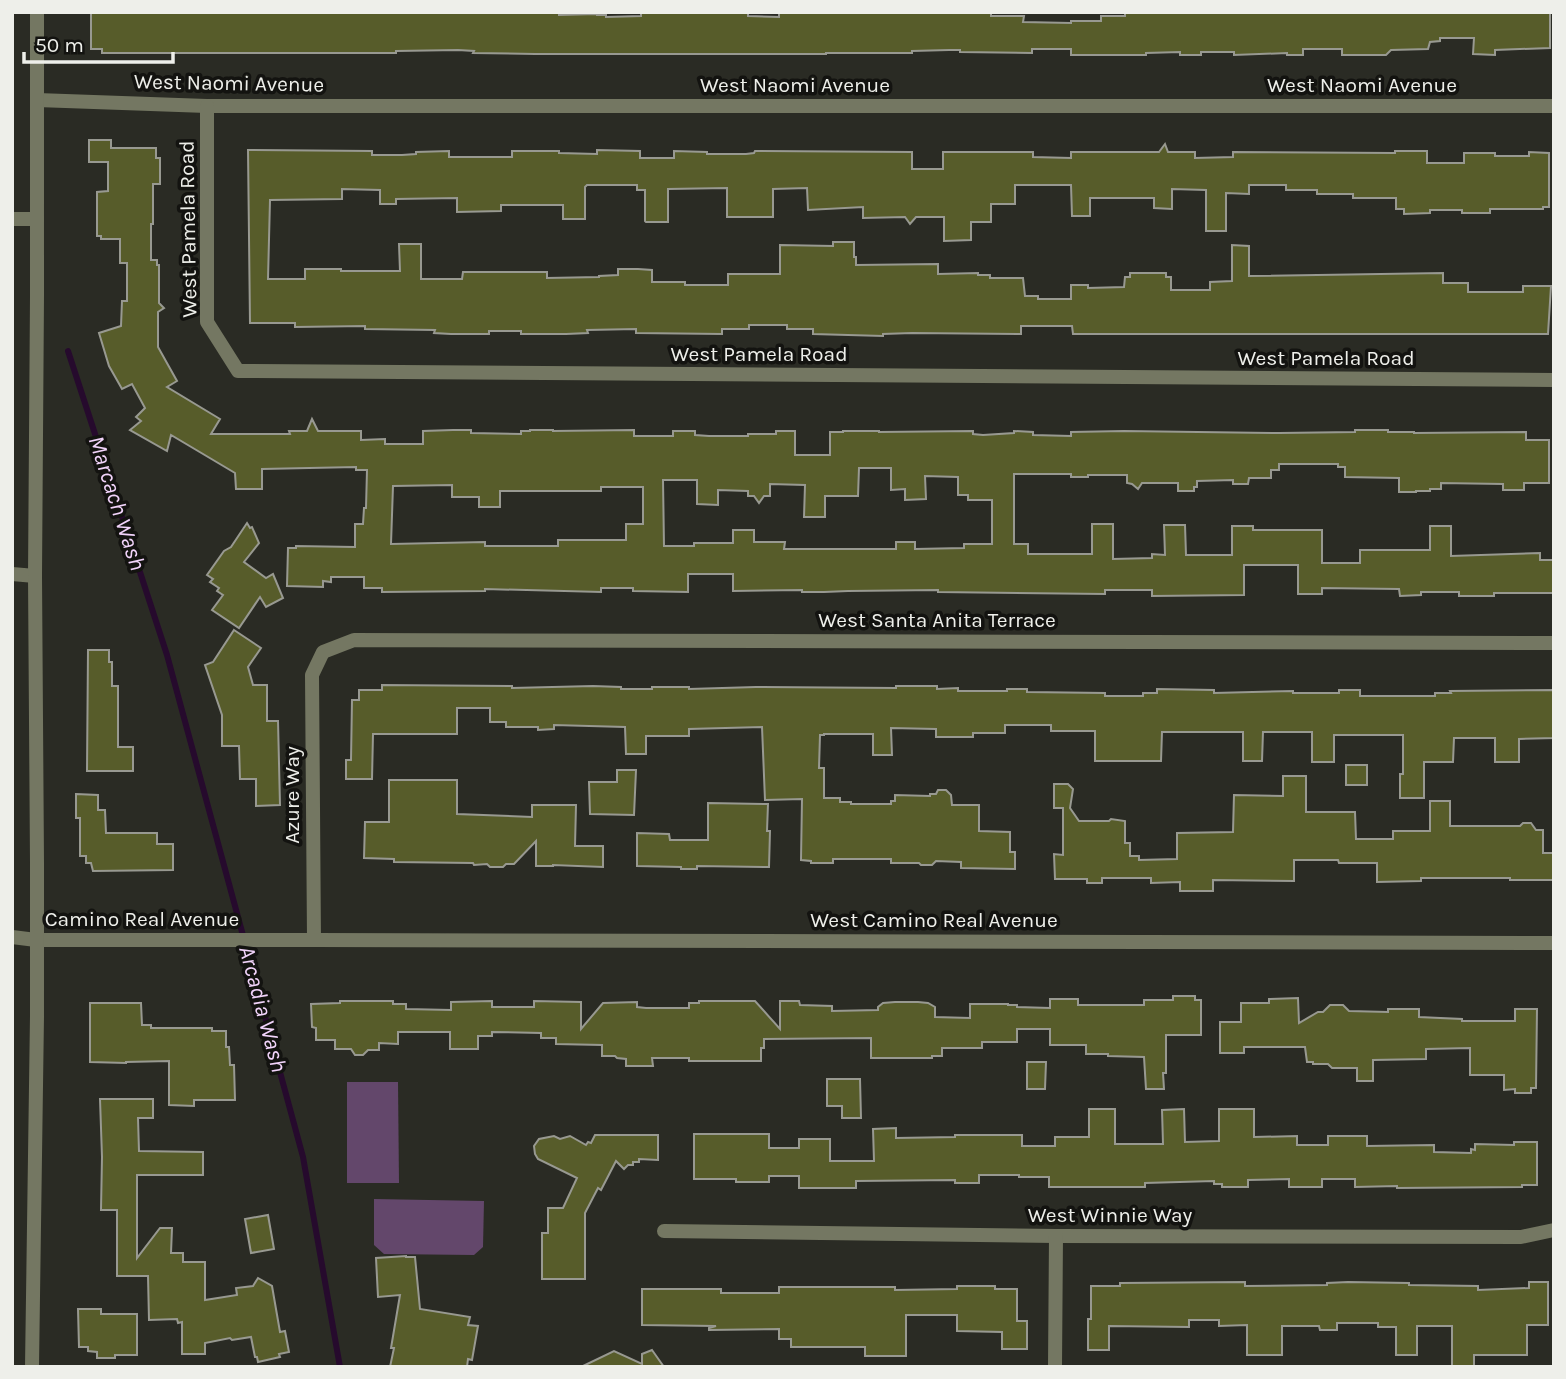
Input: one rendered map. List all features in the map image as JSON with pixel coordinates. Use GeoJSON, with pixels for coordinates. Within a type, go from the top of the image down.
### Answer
{"type":"FeatureCollection","features":[{"type":"Feature","properties":{"kind":"street"},"geometry":{"type":"LineString","coordinates":[[32,1367],[36,940],[34,576],[37,12]]}},
{"type":"Feature","properties":{"kind":"street","name":"West Naomi Avenue"},"geometry":{"type":"LineString","coordinates":[[37,100],[207,106],[1554,106]]}},
{"type":"Feature","properties":{"kind":"street","name":"West Pamela Road"},"geometry":{"type":"LineString","coordinates":[[207,106],[207,322],[238,371],[1554,380]]}},
{"type":"Feature","properties":{"kind":"street"},"geometry":{"type":"LineString","coordinates":[[12,219],[37,219]]}},
{"type":"Feature","properties":{"kind":"street"},"geometry":{"type":"LineString","coordinates":[[12,574],[34,576]]}},
{"type":"Feature","properties":{"kind":"street","name":"West Santa Anita Terrace"},"geometry":{"type":"LineString","coordinates":[[323,652],[354,640],[1554,643]]}},
{"type":"Feature","properties":{"kind":"street","name":"Azure Way"},"geometry":{"type":"LineString","coordinates":[[314,940],[312,675],[323,652]]}},
{"type":"Feature","properties":{"kind":"street","name":"Camino Real Avenue"},"geometry":{"type":"LineString","coordinates":[[12,937],[36,940],[314,940]]}},
{"type":"Feature","properties":{"kind":"street","name":"West Camino Real Avenue"},"geometry":{"type":"LineString","coordinates":[[314,940],[1554,943]]}},
{"type":"Feature","properties":{"kind":"street","name":"West Winnie Way"},"geometry":{"type":"LineString","coordinates":[[664,1231],[1056,1236],[1521,1237],[1554,1230]]}},
{"type":"Feature","properties":{"kind":"street"},"geometry":{"type":"LineString","coordinates":[[1055,1367],[1056,1236]]}},
{"type":"Feature","properties":{"kind":"shaded area"},"geometry":{"type":"Polygon","coordinates":[[[347,1082],[398,1082],[399,1183],[347,1183],[347,1082]]]}},
{"type":"Feature","properties":{"kind":"shaded area"},"geometry":{"type":"Polygon","coordinates":[[[374,1199],[484,1201],[483,1247],[474,1255],[384,1254],[374,1245],[374,1199]]]}},
{"type":"Feature","properties":{"kind":"building"},"geometry":{"type":"Polygon","coordinates":[[[91,12],[559,12],[559,15],[597,14],[606,17],[641,16],[641,12],[748,12],[748,16],[779,17],[779,12],[991,12],[991,16],[1024,16],[1023,22],[1071,23],[1101,21],[1101,16],[1125,16],[1125,12],[1550,12],[1550,48],[1495,50],[1495,55],[1473,54],[1474,38],[1440,38],[1440,41],[1430,42],[1428,49],[1391,50],[1386,55],[1342,55],[1342,49],[1303,49],[1303,55],[1201,52],[1201,55],[1180,55],[1180,52],[1071,55],[1071,49],[1032,49],[1032,53],[949,50],[826,54],[535,54],[473,53],[474,51],[458,50],[396,53],[102,53],[102,49],[91,49],[91,12]]]}},
{"type":"Feature","properties":{"kind":"building"},"geometry":{"type":"Polygon","coordinates":[[[89,140],[111,140],[111,148],[156,148],[156,158],[160,158],[160,184],[153,184],[151,260],[157,260],[159,265],[159,303],[164,308],[158,312],[158,347],[177,381],[167,387],[220,419],[211,434],[290,434],[289,431],[307,431],[312,419],[318,431],[361,431],[361,440],[385,439],[385,444],[423,444],[423,431],[453,430],[521,434],[521,431],[530,430],[634,430],[634,436],[673,436],[673,431],[695,431],[695,435],[709,436],[748,436],[795,431],[795,455],[830,455],[830,432],[843,431],[973,431],[973,434],[983,435],[1014,431],[1033,432],[1033,435],[1071,436],[1071,432],[1124,431],[1526,432],[1526,440],[1549,440],[1549,483],[1524,483],[1524,490],[1503,490],[1503,484],[1441,483],[1441,489],[1399,492],[1399,478],[1345,477],[1345,467],[1338,467],[1338,464],[1279,464],[1279,470],[1271,470],[1271,478],[1249,478],[1248,484],[1233,484],[1233,480],[1197,481],[1194,491],[1178,491],[1178,483],[1142,483],[1138,489],[1127,483],[1127,475],[1071,477],[1071,474],[1014,474],[1014,544],[1028,544],[1028,554],[1092,554],[1092,524],[1113,524],[1113,559],[1152,558],[1152,554],[1165,555],[1164,525],[1185,525],[1186,555],[1232,555],[1232,526],[1253,526],[1253,530],[1322,530],[1322,563],[1360,563],[1360,550],[1430,550],[1430,526],[1451,526],[1451,556],[1540,553],[1540,560],[1554,560],[1554,593],[1459,596],[1459,592],[1421,592],[1421,595],[1400,596],[1399,589],[1322,588],[1322,594],[1298,594],[1298,565],[1244,565],[1244,595],[1152,596],[1152,590],[1105,590],[1105,594],[938,590],[733,591],[733,574],[688,574],[688,592],[601,588],[601,592],[485,589],[382,592],[382,588],[364,588],[364,577],[331,577],[331,582],[323,581],[323,587],[287,586],[288,548],[355,547],[355,524],[363,524],[366,508],[367,470],[356,470],[356,467],[262,469],[262,489],[236,489],[235,473],[171,435],[167,451],[130,430],[141,421],[136,417],[145,408],[132,384],[122,389],[109,366],[99,333],[121,326],[122,301],[127,301],[127,263],[120,263],[120,239],[101,239],[101,236],[97,236],[97,192],[108,191],[108,162],[89,162],[89,140]],[[859,468],[858,496],[825,496],[825,517],[804,517],[805,485],[770,484],[770,496],[764,496],[759,503],[754,496],[748,496],[748,491],[718,490],[718,505],[697,504],[697,480],[663,480],[664,546],[733,543],[733,530],[754,530],[754,542],[785,542],[784,549],[896,549],[896,542],[915,542],[915,549],[964,548],[964,544],[992,544],[992,500],[968,500],[968,495],[958,495],[958,477],[925,476],[926,499],[905,500],[905,489],[891,490],[891,468],[859,468]],[[452,485],[393,486],[391,544],[485,542],[485,546],[558,546],[558,540],[626,540],[626,524],[643,524],[643,487],[601,487],[601,491],[500,491],[500,507],[479,507],[479,497],[452,497],[452,485]]]}},
{"type":"Feature","properties":{"kind":"building"},"geometry":{"type":"Polygon","coordinates":[[[1165,144],[1168,152],[1195,152],[1195,158],[1233,157],[1233,152],[1427,151],[1427,163],[1464,163],[1464,153],[1529,156],[1529,152],[1549,153],[1549,207],[1490,209],[1490,213],[1430,210],[1430,213],[1404,214],[1404,209],[1396,209],[1396,198],[1353,198],[1353,194],[1317,194],[1317,190],[1286,190],[1286,185],[1249,185],[1249,194],[1226,193],[1226,231],[1206,231],[1206,190],[1172,189],[1172,209],[1154,208],[1154,198],[1090,198],[1090,216],[1072,216],[1071,185],[1015,185],[1015,204],[991,204],[991,222],[971,222],[971,240],[944,241],[944,217],[916,217],[910,224],[905,217],[863,218],[863,207],[808,210],[807,188],[773,189],[773,217],[727,217],[727,188],[668,189],[668,222],[645,221],[645,190],[637,190],[637,185],[587,185],[585,219],[563,219],[563,205],[501,205],[501,211],[457,212],[457,198],[396,199],[396,204],[380,204],[380,190],[342,189],[342,199],[270,200],[268,279],[305,279],[305,269],[400,271],[399,244],[421,244],[421,279],[462,279],[463,272],[547,272],[547,278],[599,277],[618,275],[618,269],[638,269],[652,270],[652,282],[728,285],[728,274],[780,274],[780,245],[833,246],[833,242],[854,242],[856,265],[938,264],[938,274],[978,273],[990,275],[990,278],[1023,278],[1025,296],[1038,296],[1038,299],[1071,299],[1071,285],[1088,285],[1088,288],[1124,287],[1125,277],[1130,277],[1130,273],[1166,273],[1166,277],[1171,277],[1171,290],[1210,290],[1210,282],[1232,281],[1232,245],[1249,246],[1249,276],[1443,273],[1443,283],[1468,283],[1468,292],[1523,292],[1523,286],[1551,286],[1548,334],[1073,334],[1072,326],[1021,326],[1021,334],[912,333],[883,336],[813,334],[813,329],[787,329],[787,325],[749,325],[749,329],[722,329],[722,334],[636,333],[636,329],[587,330],[588,333],[566,334],[489,331],[489,334],[451,334],[434,333],[435,330],[365,329],[365,326],[295,327],[295,323],[250,323],[248,150],[372,151],[372,155],[449,151],[449,157],[512,157],[512,151],[597,154],[597,150],[640,151],[640,158],[674,158],[674,151],[707,154],[746,154],[755,151],[912,152],[912,169],[943,169],[943,152],[1033,152],[1033,157],[1071,158],[1071,152],[1159,152],[1165,144]]]}},
{"type":"Feature","properties":{"kind":"building"},"geometry":{"type":"Polygon","coordinates":[[[247,523],[252,527],[259,543],[244,562],[266,578],[273,574],[283,598],[266,607],[260,597],[239,628],[212,610],[223,595],[217,591],[219,588],[210,582],[213,579],[207,575],[247,523]]]}},
{"type":"Feature","properties":{"kind":"building"},"geometry":{"type":"Polygon","coordinates":[[[234,630],[261,648],[248,667],[253,685],[267,685],[267,721],[278,721],[280,805],[256,806],[256,779],[240,779],[239,746],[222,746],[222,715],[205,665],[213,662],[234,630]]]}},
{"type":"Feature","properties":{"kind":"building"},"geometry":{"type":"Polygon","coordinates":[[[88,650],[109,650],[112,686],[118,686],[118,747],[133,747],[133,771],[87,771],[88,650]]]}},
{"type":"Feature","properties":{"kind":"building"},"geometry":{"type":"Polygon","coordinates":[[[382,685],[512,688],[593,686],[621,689],[937,686],[937,689],[958,688],[958,691],[1027,689],[1027,692],[1105,693],[1105,696],[1143,696],[1143,693],[1157,693],[1157,689],[1214,690],[1214,693],[1339,693],[1339,690],[1360,690],[1360,696],[1435,696],[1435,693],[1451,693],[1450,691],[1554,690],[1554,738],[1519,739],[1519,762],[1495,762],[1495,738],[1454,738],[1453,762],[1424,762],[1424,798],[1400,798],[1403,735],[1334,735],[1334,762],[1312,762],[1312,732],[1263,732],[1262,761],[1243,761],[1243,732],[1162,732],[1161,761],[1095,761],[1095,731],[1051,731],[1051,725],[1005,725],[1005,733],[973,733],[973,737],[936,737],[936,729],[891,728],[892,755],[873,755],[873,734],[824,734],[820,735],[819,768],[824,768],[824,798],[840,798],[840,802],[851,804],[891,804],[891,801],[895,801],[895,795],[930,796],[938,790],[946,790],[951,795],[952,805],[979,805],[979,831],[1010,832],[1010,852],[1015,852],[1015,869],[961,868],[961,862],[936,861],[932,865],[891,863],[891,859],[833,859],[833,863],[811,863],[801,860],[802,799],[765,800],[762,727],[689,729],[689,736],[646,736],[646,754],[626,754],[625,727],[554,725],[554,729],[538,730],[538,727],[506,727],[506,722],[490,722],[490,708],[457,708],[457,734],[373,734],[372,779],[346,779],[346,760],[351,760],[352,700],[359,700],[359,690],[382,690],[382,685]]]}},
{"type":"Feature","properties":{"kind":"building"},"geometry":{"type":"Polygon","coordinates":[[[1346,765],[1367,765],[1367,785],[1346,785],[1346,765]]]}},
{"type":"Feature","properties":{"kind":"building"},"geometry":{"type":"Polygon","coordinates":[[[617,770],[636,770],[634,815],[590,814],[589,782],[617,782],[617,770]]]}},
{"type":"Feature","properties":{"kind":"building"},"geometry":{"type":"Polygon","coordinates":[[[1283,776],[1306,776],[1306,812],[1355,812],[1356,839],[1393,839],[1393,831],[1430,831],[1430,801],[1450,801],[1450,826],[1520,826],[1523,823],[1531,823],[1536,830],[1543,830],[1543,853],[1554,853],[1554,880],[1421,878],[1421,881],[1377,882],[1377,863],[1339,863],[1338,860],[1294,860],[1294,881],[1213,880],[1213,891],[1180,891],[1180,882],[1151,883],[1151,878],[1102,878],[1102,883],[1087,883],[1087,879],[1055,879],[1054,854],[1063,855],[1063,808],[1054,808],[1054,784],[1068,784],[1073,789],[1070,808],[1079,821],[1125,821],[1125,843],[1130,843],[1130,856],[1139,856],[1139,860],[1177,859],[1177,833],[1233,832],[1234,795],[1283,796],[1283,776]]]}},
{"type":"Feature","properties":{"kind":"building"},"geometry":{"type":"Polygon","coordinates":[[[389,780],[457,780],[457,814],[532,817],[532,805],[576,805],[575,846],[603,846],[603,867],[536,866],[536,841],[514,864],[506,864],[503,867],[364,858],[365,822],[389,822],[389,780]]]}},
{"type":"Feature","properties":{"kind":"building"},"geometry":{"type":"Polygon","coordinates":[[[76,794],[98,795],[98,810],[105,810],[106,833],[157,833],[157,844],[173,844],[173,870],[93,871],[91,863],[86,863],[86,856],[80,856],[80,818],[76,818],[76,794]]]}},
{"type":"Feature","properties":{"kind":"building"},"geometry":{"type":"Polygon","coordinates":[[[708,803],[768,804],[769,867],[697,866],[697,869],[681,869],[637,866],[637,833],[669,834],[670,840],[708,840],[708,803]]]}},
{"type":"Feature","properties":{"kind":"building"},"geometry":{"type":"Polygon","coordinates":[[[1173,996],[1195,996],[1195,1000],[1201,1000],[1201,1035],[1166,1035],[1164,1089],[1146,1089],[1144,1057],[1086,1054],[1086,1045],[1050,1045],[1050,1029],[1017,1029],[1017,1042],[982,1042],[982,1048],[942,1048],[942,1056],[932,1058],[871,1058],[871,1038],[764,1039],[761,1061],[652,1058],[653,1066],[626,1066],[626,1059],[602,1056],[602,1045],[556,1044],[556,1038],[541,1038],[541,1033],[492,1032],[492,1036],[478,1036],[478,1049],[450,1049],[450,1032],[398,1032],[398,1044],[379,1043],[379,1050],[368,1050],[363,1055],[355,1055],[351,1049],[335,1049],[335,1040],[316,1040],[316,1028],[312,1027],[311,1004],[393,1001],[393,1004],[406,1004],[406,1009],[451,1010],[451,1002],[492,1001],[492,1007],[534,1007],[534,1001],[581,1002],[581,1029],[603,1003],[637,1002],[637,1007],[689,1008],[689,1003],[699,1001],[755,1001],[780,1029],[780,1001],[832,1006],[832,1011],[878,1010],[883,1003],[918,1002],[935,1007],[935,1017],[970,1018],[970,1004],[1050,1008],[1050,999],[1078,999],[1078,1005],[1144,1005],[1144,1000],[1173,1000],[1173,996]]]}},
{"type":"Feature","properties":{"kind":"building"},"geometry":{"type":"Polygon","coordinates":[[[1298,998],[1299,1023],[1323,1012],[1330,1005],[1343,1005],[1349,1011],[1388,1012],[1388,1009],[1419,1009],[1419,1017],[1462,1021],[1515,1021],[1515,1009],[1537,1009],[1536,1088],[1531,1088],[1531,1093],[1515,1093],[1515,1089],[1504,1090],[1504,1075],[1470,1075],[1470,1048],[1426,1049],[1426,1059],[1373,1060],[1373,1081],[1357,1081],[1357,1068],[1332,1068],[1328,1064],[1307,1062],[1305,1047],[1244,1047],[1244,1053],[1220,1053],[1220,1022],[1241,1022],[1241,1003],[1269,1003],[1269,999],[1298,998]]]}},
{"type":"Feature","properties":{"kind":"building"},"geometry":{"type":"Polygon","coordinates":[[[90,1003],[141,1003],[142,1025],[151,1025],[151,1028],[212,1028],[212,1031],[226,1031],[230,1065],[234,1065],[235,1100],[194,1100],[194,1106],[169,1105],[169,1061],[90,1062],[90,1003]]]}},
{"type":"Feature","properties":{"kind":"building"},"geometry":{"type":"Polygon","coordinates":[[[1027,1062],[1046,1062],[1045,1089],[1027,1089],[1027,1062]]]}},
{"type":"Feature","properties":{"kind":"building"},"geometry":{"type":"Polygon","coordinates":[[[827,1079],[860,1079],[861,1118],[842,1118],[842,1106],[827,1106],[827,1079]]]}},
{"type":"Feature","properties":{"kind":"building"},"geometry":{"type":"Polygon","coordinates":[[[100,1099],[153,1099],[153,1118],[138,1118],[139,1151],[203,1152],[203,1175],[137,1175],[137,1258],[160,1228],[172,1228],[171,1253],[183,1253],[183,1262],[205,1262],[205,1300],[237,1295],[236,1288],[253,1286],[258,1278],[272,1286],[280,1332],[285,1331],[289,1352],[258,1362],[251,1337],[205,1343],[205,1354],[182,1354],[182,1322],[178,1323],[177,1319],[149,1320],[148,1276],[117,1276],[117,1210],[101,1210],[100,1099]]]}},
{"type":"Feature","properties":{"kind":"building"},"geometry":{"type":"Polygon","coordinates":[[[1089,1109],[1115,1109],[1115,1144],[1163,1144],[1162,1110],[1184,1109],[1185,1142],[1219,1141],[1219,1109],[1254,1109],[1254,1137],[1297,1136],[1297,1145],[1328,1145],[1328,1136],[1367,1136],[1367,1146],[1434,1145],[1434,1152],[1471,1153],[1471,1149],[1475,1150],[1475,1144],[1514,1145],[1514,1142],[1537,1142],[1537,1185],[1355,1187],[1355,1179],[1322,1179],[1322,1187],[1289,1187],[1289,1179],[1248,1180],[1248,1187],[1222,1187],[1222,1184],[1214,1184],[1214,1181],[1145,1183],[1145,1187],[1049,1187],[1049,1177],[979,1175],[979,1183],[955,1183],[955,1180],[856,1181],[856,1188],[799,1188],[799,1176],[769,1176],[769,1182],[694,1179],[694,1134],[769,1134],[769,1148],[799,1148],[799,1139],[830,1139],[830,1161],[874,1161],[873,1129],[896,1128],[896,1138],[1022,1135],[1022,1146],[1055,1146],[1055,1137],[1089,1137],[1089,1109]]]}},
{"type":"Feature","properties":{"kind":"building"},"geometry":{"type":"Polygon","coordinates":[[[595,1135],[658,1135],[658,1160],[639,1159],[639,1162],[633,1162],[633,1165],[624,1169],[616,1161],[601,1190],[598,1188],[585,1213],[585,1279],[542,1279],[542,1233],[548,1233],[548,1208],[563,1208],[577,1178],[538,1159],[534,1146],[539,1139],[554,1136],[560,1139],[570,1136],[586,1145],[591,1143],[595,1135]]]}},
{"type":"Feature","properties":{"kind":"building"},"geometry":{"type":"Polygon","coordinates":[[[268,1215],[274,1249],[251,1253],[245,1219],[268,1215]]]}},
{"type":"Feature","properties":{"kind":"building"},"geometry":{"type":"Polygon","coordinates":[[[415,1257],[420,1309],[470,1317],[468,1325],[478,1326],[472,1360],[468,1359],[467,1367],[390,1367],[400,1295],[378,1297],[376,1258],[415,1257]]]}},
{"type":"Feature","properties":{"kind":"building"},"geometry":{"type":"Polygon","coordinates":[[[1245,1282],[1245,1286],[1327,1285],[1348,1282],[1409,1283],[1478,1286],[1478,1290],[1529,1288],[1529,1282],[1548,1282],[1548,1325],[1527,1325],[1527,1355],[1474,1355],[1474,1367],[1452,1367],[1452,1326],[1417,1326],[1417,1355],[1396,1355],[1396,1327],[1378,1327],[1378,1323],[1337,1323],[1337,1330],[1320,1330],[1319,1326],[1282,1326],[1282,1355],[1247,1355],[1247,1325],[1219,1326],[1219,1320],[1189,1320],[1189,1327],[1109,1326],[1109,1350],[1088,1350],[1091,1286],[1120,1286],[1120,1283],[1245,1282]]]}},
{"type":"Feature","properties":{"kind":"building"},"geometry":{"type":"Polygon","coordinates":[[[957,1286],[1017,1289],[1017,1321],[1027,1321],[1027,1349],[1002,1349],[1002,1332],[957,1331],[957,1315],[906,1315],[906,1356],[865,1356],[865,1347],[791,1347],[791,1339],[779,1339],[779,1329],[709,1330],[716,1326],[642,1325],[642,1289],[721,1289],[721,1293],[779,1293],[779,1287],[895,1287],[895,1290],[957,1289],[957,1286]]]}},
{"type":"Feature","properties":{"kind":"building"},"geometry":{"type":"Polygon","coordinates":[[[78,1309],[101,1309],[101,1314],[137,1314],[137,1355],[97,1358],[97,1352],[88,1351],[88,1347],[79,1347],[78,1309]]]}},
{"type":"Feature","properties":{"kind":"building"},"geometry":{"type":"Polygon","coordinates":[[[652,1350],[664,1367],[581,1367],[614,1351],[642,1364],[642,1354],[652,1350]]]}},
{"type":"Feature","properties":{"kind":"waterway","name":"Arcadia Wash"},"geometry":{"type":"LineString","coordinates":[[68,351],[167,655],[303,1157],[340,1367]]}},
{"type":"Feature","properties":{"kind":"water label","name":"Marcach Wash"},"geometry":{"type":"Point","coordinates":[117,503]}}]}
